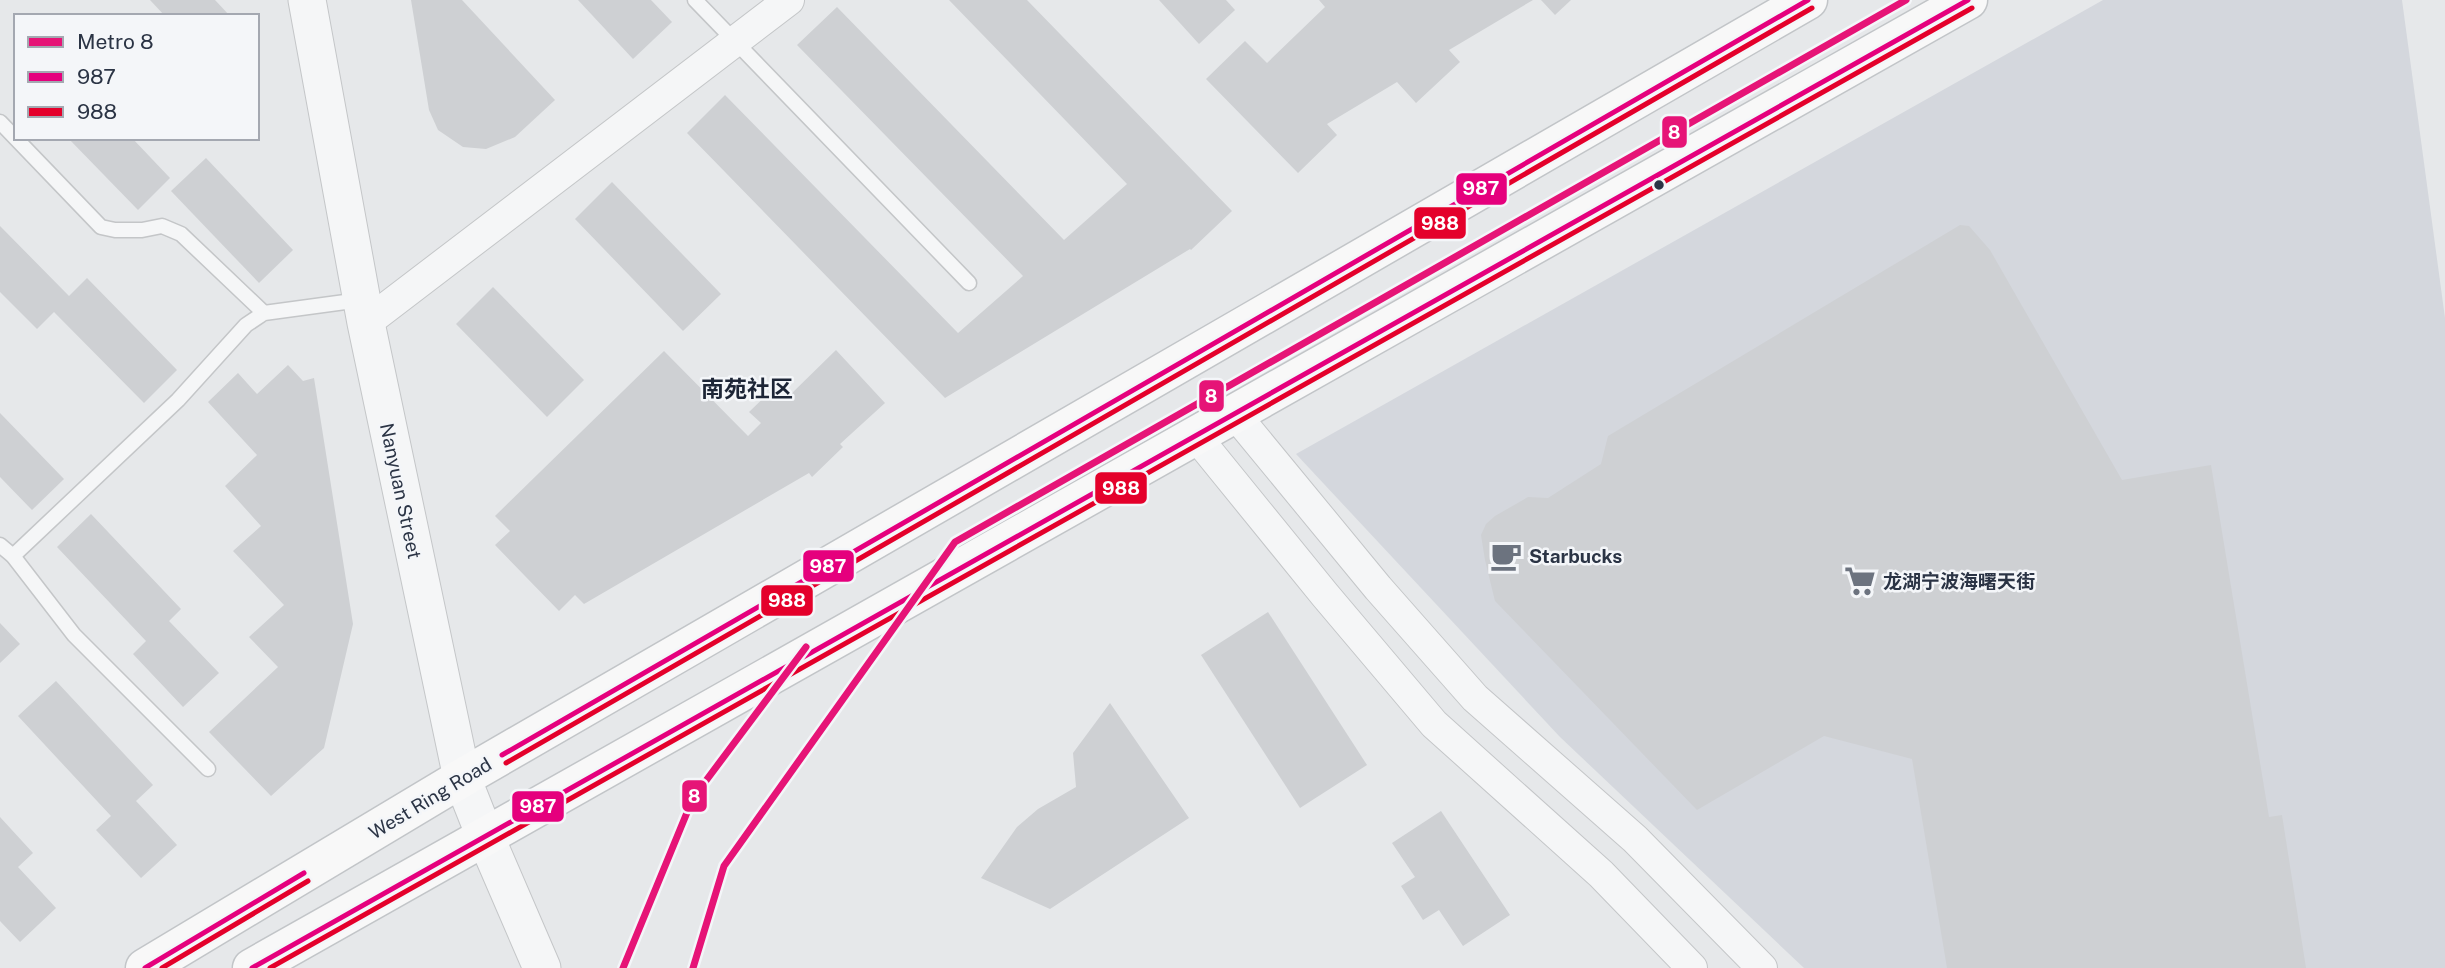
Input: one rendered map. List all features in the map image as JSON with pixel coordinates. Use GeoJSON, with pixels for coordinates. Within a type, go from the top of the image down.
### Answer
{"type":"FeatureCollection","features":[{"type":"Feature","properties":{"kind":"main road","name":"West Ring Road"},"geometry":{"type":"LineString","coordinates":[[145,968],[463,778],[1808,0]]}},
{"type":"Feature","properties":{"kind":"main road"},"geometry":{"type":"LineString","coordinates":[[252,968],[1968,0]]}},
{"type":"Feature","properties":{"kind":"street","name":"Nanyuan Street"},"geometry":{"type":"LineString","coordinates":[[307,0],[364,311],[463,778],[542,968]]}},
{"type":"Feature","properties":{"kind":"street"},"geometry":{"type":"LineString","coordinates":[[364,311],[789,0]]}},
{"type":"Feature","properties":{"kind":"street"},"geometry":{"type":"LineString","coordinates":[[1234,414],[1378,588],[1475,698],[1635,839],[1762,968]]}},
{"type":"Feature","properties":{"kind":"street"},"geometry":{"type":"LineString","coordinates":[[1195,435],[1434,724],[1601,874],[1692,968]]}},
{"type":"Feature","properties":{"kind":"lane"},"geometry":{"type":"LineString","coordinates":[[695,0],[969,282]]}},
{"type":"Feature","properties":{"kind":"lane"},"geometry":{"type":"LineString","coordinates":[[0,122],[14,137]]}},
{"type":"Feature","properties":{"kind":"lane"},"geometry":{"type":"LineString","coordinates":[[17,140],[101,227],[142,230],[162,226],[181,234],[264,313]]}},
{"type":"Feature","properties":{"kind":"lane"},"geometry":{"type":"LineString","coordinates":[[13,556],[178,400],[246,325],[264,313],[364,311]]}},
{"type":"Feature","properties":{"kind":"lane"},"geometry":{"type":"LineString","coordinates":[[0,545],[13,556],[74,635],[208,769]]}},
{"type":"Feature","properties":{"kind":"shaded area"},"geometry":{"type":"Polygon","coordinates":[[[2103,0],[2402,0],[2445,318],[2445,968],[1804,968],[1560,737],[1296,454],[2103,0]]]}},
{"type":"Feature","properties":{"kind":"building"},"geometry":{"type":"Polygon","coordinates":[[[150,0],[215,0],[228,14],[163,14],[150,0]]]}},
{"type":"Feature","properties":{"kind":"building"},"geometry":{"type":"Polygon","coordinates":[[[411,0],[462,0],[555,100],[515,137],[486,149],[463,147],[438,130],[429,110],[411,0]]]}},
{"type":"Feature","properties":{"kind":"building"},"geometry":{"type":"Polygon","coordinates":[[[578,0],[651,0],[672,22],[633,59],[578,0]]]}},
{"type":"Feature","properties":{"kind":"building"},"geometry":{"type":"Polygon","coordinates":[[[949,0],[1027,0],[1232,211],[1191,250],[945,398],[687,133],[725,95],[958,333],[1023,276],[797,45],[837,7],[1064,240],[1127,184],[949,0]]]}},
{"type":"Feature","properties":{"kind":"building"},"geometry":{"type":"Polygon","coordinates":[[[1159,0],[1226,0],[1235,10],[1199,44],[1159,0]]]}},
{"type":"Feature","properties":{"kind":"building"},"geometry":{"type":"Polygon","coordinates":[[[1319,0],[1533,0],[1449,50],[1460,62],[1416,103],[1397,82],[1327,124],[1337,135],[1298,173],[1206,79],[1245,41],[1267,63],[1325,7],[1319,0]]]}},
{"type":"Feature","properties":{"kind":"building"},"geometry":{"type":"Polygon","coordinates":[[[1541,0],[1571,0],[1555,15],[1541,0]]]}},
{"type":"Feature","properties":{"kind":"building"},"geometry":{"type":"Polygon","coordinates":[[[70,140],[134,140],[170,178],[138,210],[70,140]]]}},
{"type":"Feature","properties":{"kind":"building"},"geometry":{"type":"Polygon","coordinates":[[[206,158],[293,250],[259,283],[171,191],[206,158]]]}},
{"type":"Feature","properties":{"kind":"building"},"geometry":{"type":"Polygon","coordinates":[[[612,182],[721,294],[683,331],[575,219],[612,182]]]}},
{"type":"Feature","properties":{"kind":"building","name":"龙湖宁波海曙天街"},"geometry":{"type":"Polygon","coordinates":[[[1960,225],[1969,226],[1990,250],[2122,480],[2211,465],[2269,817],[2282,815],[2306,968],[1947,968],[1912,759],[1824,736],[1697,810],[1495,601],[1481,535],[1486,524],[1495,516],[1528,497],[1548,498],[1601,464],[1608,436],[1960,225]]]}},
{"type":"Feature","properties":{"kind":"building"},"geometry":{"type":"Polygon","coordinates":[[[0,226],[69,296],[87,278],[177,370],[144,403],[54,312],[37,329],[0,292],[0,226]]]}},
{"type":"Feature","properties":{"kind":"building"},"geometry":{"type":"Polygon","coordinates":[[[493,287],[584,380],[547,417],[456,324],[493,287]]]}},
{"type":"Feature","properties":{"kind":"building"},"geometry":{"type":"Polygon","coordinates":[[[836,350],[885,403],[840,444],[843,447],[812,477],[809,473],[584,604],[575,595],[559,611],[495,545],[510,531],[495,516],[664,351],[748,436],[761,423],[749,412],[779,383],[790,395],[836,350]]]}},
{"type":"Feature","properties":{"kind":"building"},"geometry":{"type":"Polygon","coordinates":[[[288,365],[303,381],[314,378],[353,624],[324,748],[271,796],[209,732],[278,667],[249,637],[284,605],[233,551],[261,526],[225,486],[257,455],[208,402],[238,373],[257,394],[288,365]]]}},
{"type":"Feature","properties":{"kind":"building"},"geometry":{"type":"Polygon","coordinates":[[[0,413],[64,479],[32,510],[0,477],[0,413]]]}},
{"type":"Feature","properties":{"kind":"building"},"geometry":{"type":"Polygon","coordinates":[[[91,514],[181,609],[169,621],[219,673],[183,707],[133,654],[146,641],[57,547],[91,514]]]}},
{"type":"Feature","properties":{"kind":"building"},"geometry":{"type":"Polygon","coordinates":[[[1268,612],[1367,765],[1300,808],[1201,655],[1268,612]]]}},
{"type":"Feature","properties":{"kind":"building"},"geometry":{"type":"Polygon","coordinates":[[[0,623],[20,644],[0,663],[0,623]]]}},
{"type":"Feature","properties":{"kind":"building"},"geometry":{"type":"Polygon","coordinates":[[[56,681],[153,785],[136,801],[177,845],[141,878],[96,830],[111,816],[18,716],[56,681]]]}},
{"type":"Feature","properties":{"kind":"building"},"geometry":{"type":"Polygon","coordinates":[[[1110,703],[1189,818],[1050,909],[981,878],[1017,827],[1038,809],[1076,787],[1073,753],[1110,703]]]}},
{"type":"Feature","properties":{"kind":"building"},"geometry":{"type":"Polygon","coordinates":[[[1441,811],[1510,915],[1463,946],[1439,910],[1423,920],[1401,886],[1415,877],[1392,843],[1441,811]]]}},
{"type":"Feature","properties":{"kind":"building"},"geometry":{"type":"Polygon","coordinates":[[[0,817],[33,853],[18,867],[56,908],[20,942],[0,921],[0,817]]]}},
{"type":"Feature","properties":{"kind":"metro line","name":"8"},"geometry":{"type":"LineString","coordinates":[[693,968],[724,866],[955,542],[1906,0]]}},
{"type":"Feature","properties":{"kind":"metro line","name":"8"},"geometry":{"type":"LineString","coordinates":[[623,968],[693,798],[806,647]]}},
{"type":"Feature","properties":{"kind":"transit line","name":"987"},"geometry":{"type":"LineString","coordinates":[[502,755],[1808,0]]}},
{"type":"Feature","properties":{"kind":"transit line","name":"987"},"geometry":{"type":"LineString","coordinates":[[252,968],[1968,0]]}},
{"type":"Feature","properties":{"kind":"transit line","name":"988"},"geometry":{"type":"LineString","coordinates":[[506,763],[1812,8]]}},
{"type":"Feature","properties":{"kind":"transit line","name":"988"},"geometry":{"type":"LineString","coordinates":[[270,968],[1972,8]]}},
{"type":"Feature","properties":{"kind":"transit line","name":"987"},"geometry":{"type":"LineString","coordinates":[[145,968],[304,873]]}},
{"type":"Feature","properties":{"kind":"transit line","name":"988"},"geometry":{"type":"LineString","coordinates":[[162,968],[308,881]]}},
{"type":"Feature","properties":{"kind":"place","name":"Starbucks"},"geometry":{"type":"Point","coordinates":[1506,556]}},
{"type":"Feature","properties":{"kind":"place","name":"龙湖宁波海曙天街"},"geometry":{"type":"Point","coordinates":[1860,581]}},
{"type":"Feature","properties":{"kind":"district","name":"南苑社区"},"geometry":{"type":"Point","coordinates":[747,389]}}]}
